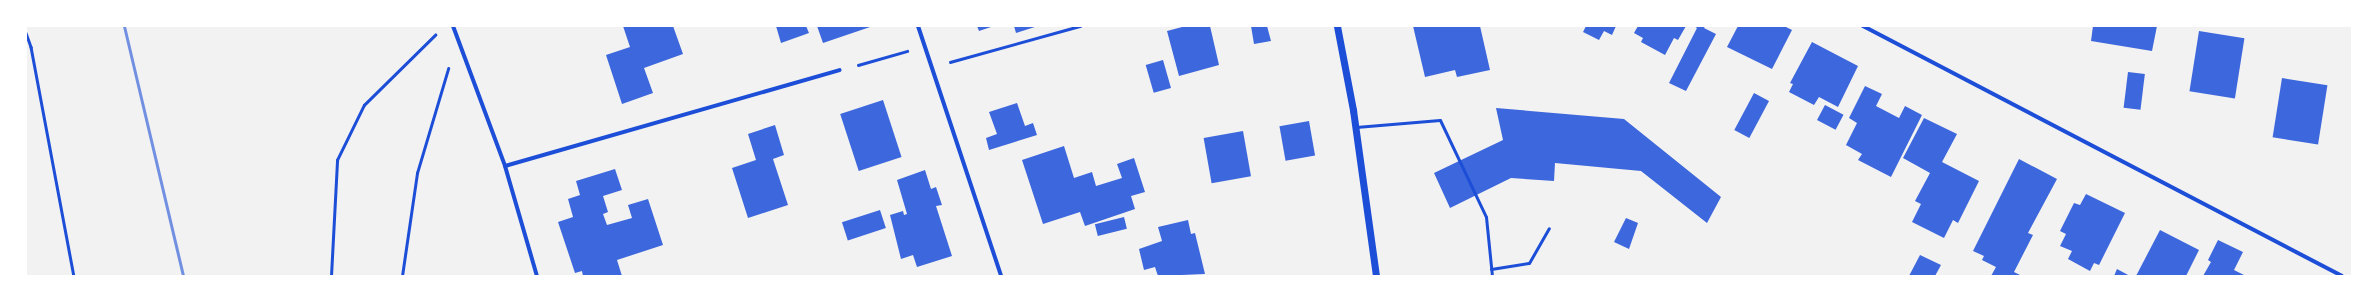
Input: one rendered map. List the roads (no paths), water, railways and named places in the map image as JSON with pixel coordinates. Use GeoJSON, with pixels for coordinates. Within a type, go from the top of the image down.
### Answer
{"type":"FeatureCollection","features":[{"type":"Feature","properties":{"kind":"street"},"geometry":{"type":"LineString","coordinates":[[454,26],[505,166],[538,276]]}},
{"type":"Feature","properties":{"kind":"street"},"geometry":{"type":"LineString","coordinates":[[918,26],[1001,276]]}},
{"type":"Feature","properties":{"kind":"street"},"geometry":{"type":"LineString","coordinates":[[1336,26],[1356,127],[1376,276]]}},
{"type":"Feature","properties":{"kind":"street"},"geometry":{"type":"LineString","coordinates":[[1863,26],[2342,276]]}},
{"type":"Feature","properties":{"kind":"street"},"geometry":{"type":"LineString","coordinates":[[505,166],[840,70]]}},
{"type":"Feature","properties":{"kind":"lane"},"geometry":{"type":"LineString","coordinates":[[1356,127],[1440,120],[1486,217],[1492,276]]}},
{"type":"Feature","properties":{"kind":"lane"},"geometry":{"type":"LineString","coordinates":[[1491,269],[1529,264],[1549,228]]}},
{"type":"Feature","properties":{"kind":"railway"},"geometry":{"type":"LineString","coordinates":[[124,26],[183,276]]}}]}
